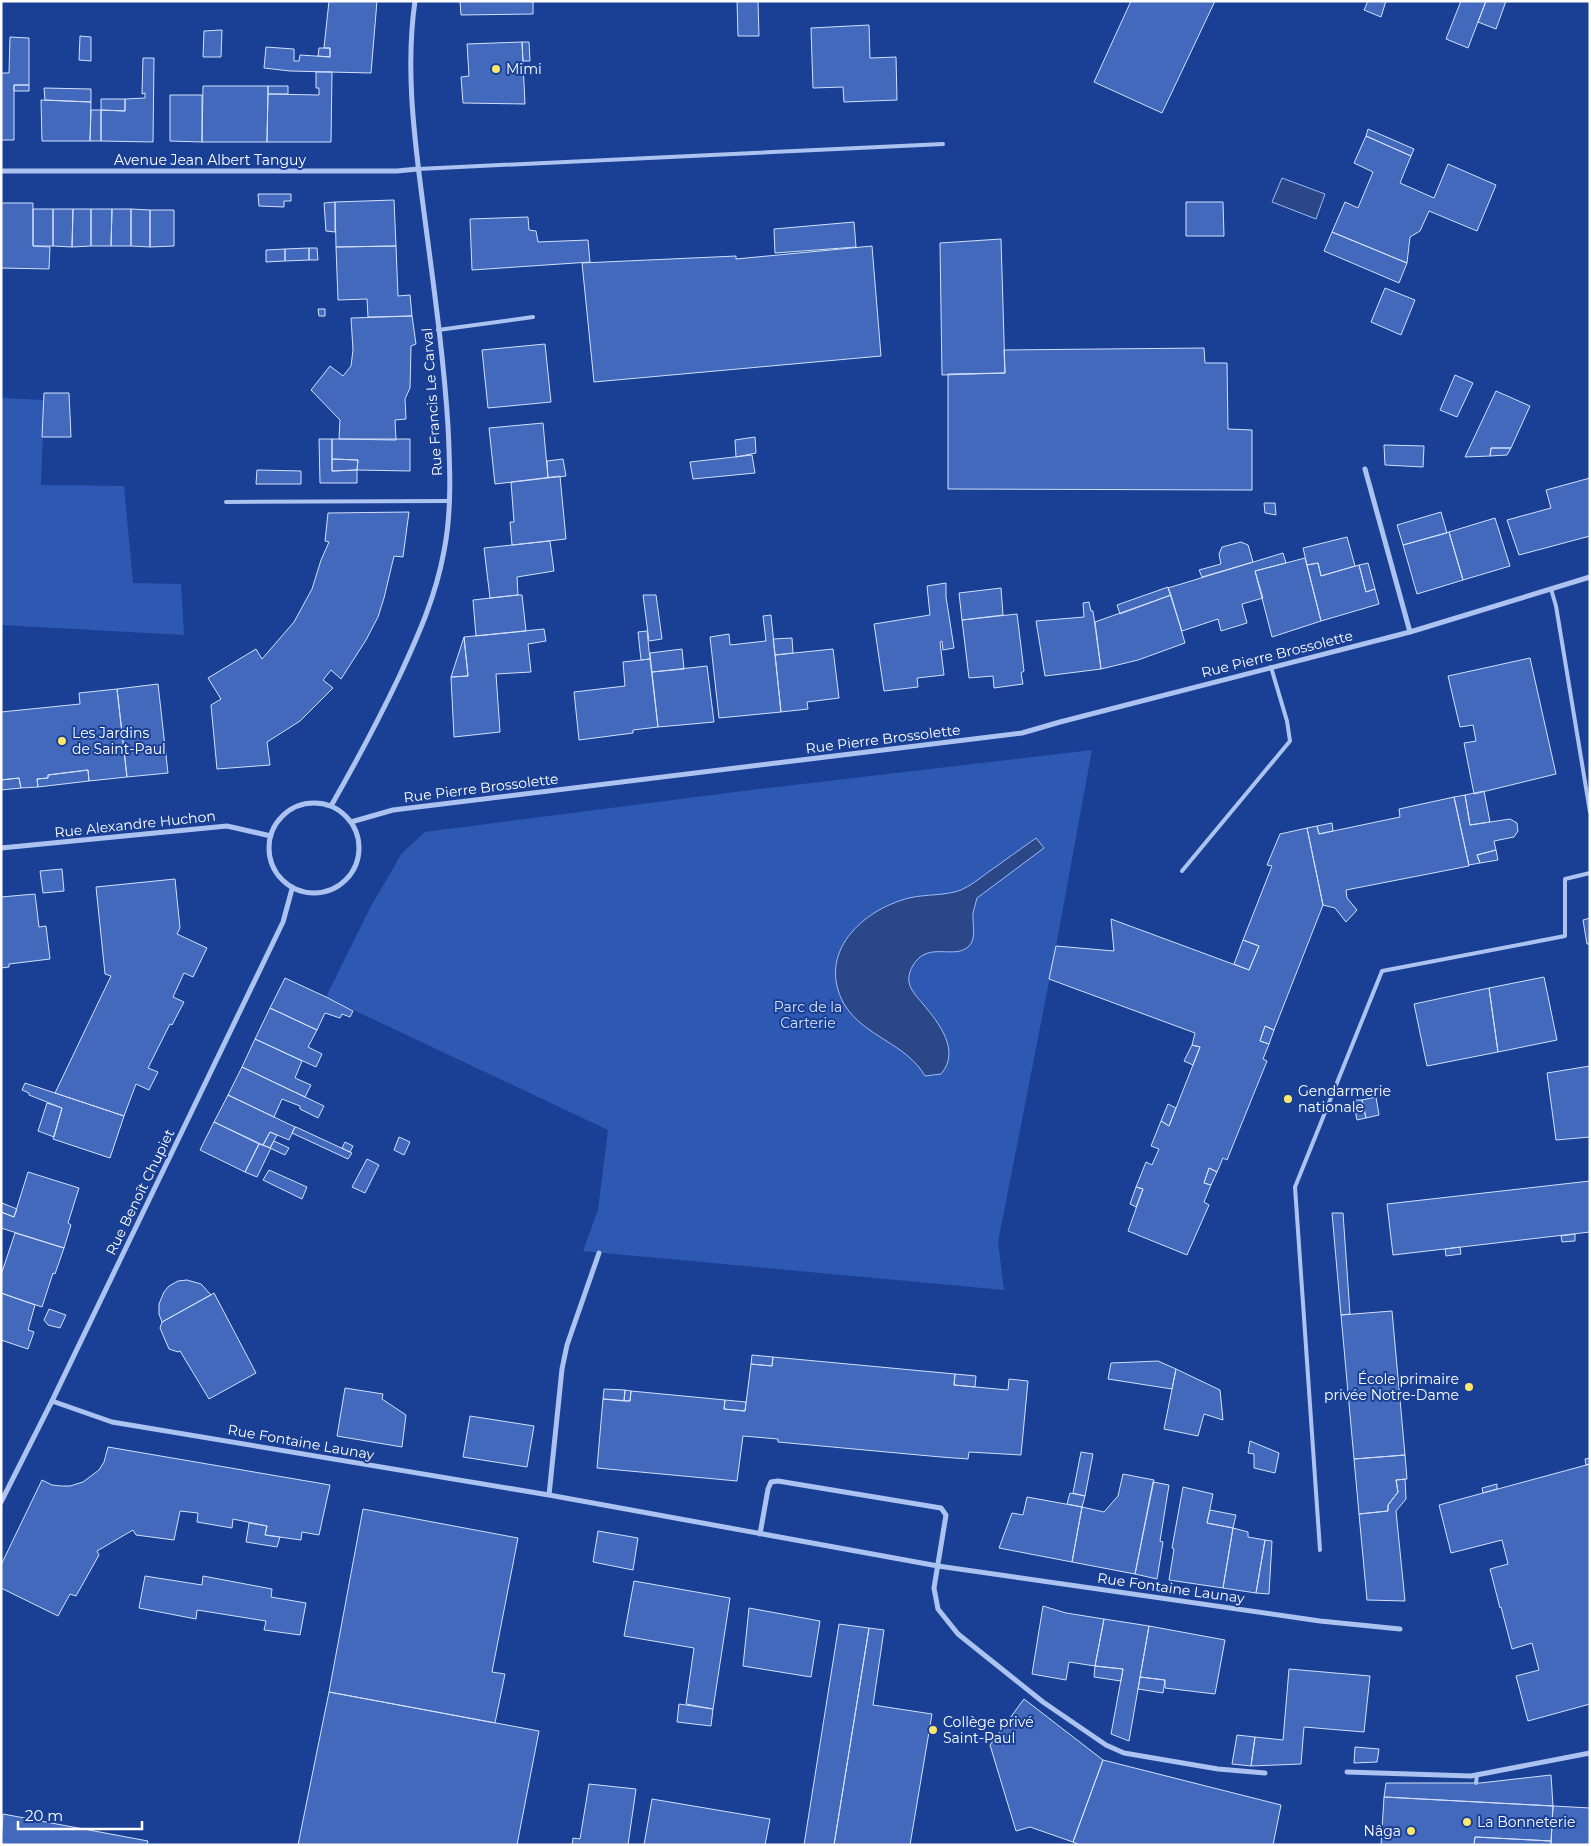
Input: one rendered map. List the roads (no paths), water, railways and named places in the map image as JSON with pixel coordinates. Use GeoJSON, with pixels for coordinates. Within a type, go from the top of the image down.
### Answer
{"type":"FeatureCollection","features":[{"type":"Feature","properties":{"kind":"street","name":"Rue Francis Le Carval"},"geometry":{"type":"LineString","coordinates":[[331,806],[379,717],[423,626],[445,550],[450,460],[438,330],[413,123],[411,72],[415,1]]}},
{"type":"Feature","properties":{"kind":"street","name":"Avenue Jean Albert Tanguy"},"geometry":{"type":"LineString","coordinates":[[1,171],[397,171],[418,169]]}},
{"type":"Feature","properties":{"kind":"street"},"geometry":{"type":"LineString","coordinates":[[1365,469],[1410,632]]}},
{"type":"Feature","properties":{"kind":"street","name":"Rue Pierre Brossolette"},"geometry":{"type":"LineString","coordinates":[[351,822],[393,810],[1022,733],[1410,632],[1590,577]]}},
{"type":"Feature","properties":{"kind":"street"},"geometry":{"type":"LineString","coordinates":[[316,803],[331,806],[351,822],[358,838],[359,855],[353,872],[341,884],[330,891],[318,894],[305,893],[292,889],[278,875],[270,856],[271,836],[277,822],[288,812],[301,805],[316,803]]}},
{"type":"Feature","properties":{"kind":"street","name":"Rue Alexandre Huchon"},"geometry":{"type":"LineString","coordinates":[[1,848],[228,826],[271,836]]}},
{"type":"Feature","properties":{"kind":"street","name":"Rue Benoît Chupiet"},"geometry":{"type":"LineString","coordinates":[[1,1502],[52,1402],[283,922],[292,889]]}},
{"type":"Feature","properties":{"kind":"street"},"geometry":{"type":"LineString","coordinates":[[549,1495],[562,1369],[567,1345],[599,1253]]}},
{"type":"Feature","properties":{"kind":"street","name":"Rue Fontaine Launay"},"geometry":{"type":"LineString","coordinates":[[52,1402],[112,1422],[549,1495],[938,1566],[1320,1621],[1400,1629]]}},
{"type":"Feature","properties":{"kind":"street"},"geometry":{"type":"LineString","coordinates":[[760,1534],[771,1482],[778,1481],[942,1508],[946,1514],[934,1588],[938,1609],[958,1634],[1043,1702],[1106,1745],[1124,1753],[1218,1769],[1266,1773]]}},
{"type":"Feature","properties":{"kind":"street"},"geometry":{"type":"LineString","coordinates":[[1347,1772],[1477,1776],[1590,1753]]}},
{"type":"Feature","properties":{"kind":"lane"},"geometry":{"type":"LineString","coordinates":[[418,169],[943,144]]}},
{"type":"Feature","properties":{"kind":"lane"},"geometry":{"type":"LineString","coordinates":[[438,330],[533,317]]}},
{"type":"Feature","properties":{"kind":"lane"},"geometry":{"type":"LineString","coordinates":[[226,502],[449,501]]}},
{"type":"Feature","properties":{"kind":"lane"},"geometry":{"type":"LineString","coordinates":[[1552,589],[1590,812]]}},
{"type":"Feature","properties":{"kind":"lane"},"geometry":{"type":"LineString","coordinates":[[1182,871],[1290,741],[1271,667]]}},
{"type":"Feature","properties":{"kind":"lane"},"geometry":{"type":"LineString","coordinates":[[1320,1550],[1295,1187],[1338,1079],[1382,971],[1565,936],[1565,879],[1590,873]]}},
{"type":"Feature","properties":{"kind":"lane"},"geometry":{"type":"LineString","coordinates":[[1476,1783],[1477,1776]]}},
{"type":"Feature","properties":{"kind":"place","name":"Mimi"},"geometry":{"type":"Point","coordinates":[496,69]}},
{"type":"Feature","properties":{"kind":"place","name":"Les Jardins de Saint-Paul"},"geometry":{"type":"Point","coordinates":[62,741]}},
{"type":"Feature","properties":{"kind":"place","name":"Gendarmerie nationale"},"geometry":{"type":"Point","coordinates":[1288,1099]}},
{"type":"Feature","properties":{"kind":"place","name":"École primaire privée Notre-Dame"},"geometry":{"type":"Point","coordinates":[1469,1387]}},
{"type":"Feature","properties":{"kind":"place","name":"Collège privé Saint-Paul"},"geometry":{"type":"Point","coordinates":[933,1730]}},
{"type":"Feature","properties":{"kind":"place","name":"La Bonneterie"},"geometry":{"type":"Point","coordinates":[1467,1822]}},
{"type":"Feature","properties":{"kind":"place","name":"Nâga"},"geometry":{"type":"Point","coordinates":[1411,1831]}},
{"type":"Feature","properties":{"kind":"park label","name":"Parc de la Carterie"},"geometry":{"type":"Point","coordinates":[808,1016]}}]}
